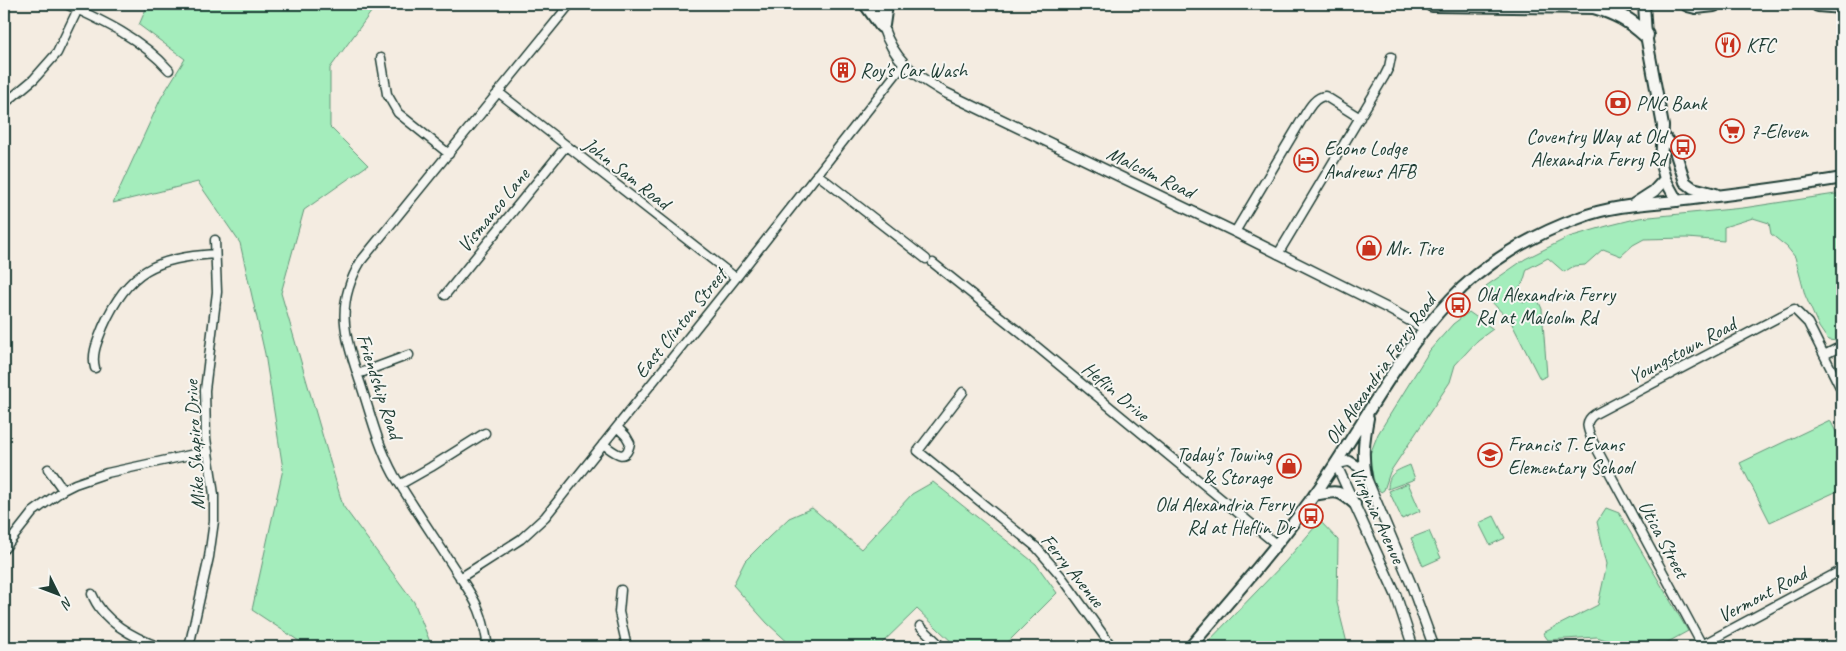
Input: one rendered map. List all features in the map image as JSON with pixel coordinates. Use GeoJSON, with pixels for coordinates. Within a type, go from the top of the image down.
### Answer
{"type":"FeatureCollection","features":[{"type":"Feature","properties":{"kind":"highway"},"geometry":{"type":"LineString","coordinates":[[867,4],[882,26]]}},
{"type":"Feature","properties":{"kind":"highway"},"geometry":{"type":"LineString","coordinates":[[882,26],[885,4]]}},
{"type":"Feature","properties":{"kind":"highway"},"geometry":{"type":"LineString","coordinates":[[1432,4],[1598,5],[1633,22],[1646,35]]}},
{"type":"Feature","properties":{"kind":"highway"},"geometry":{"type":"LineString","coordinates":[[1688,4],[1696,6],[1714,4]]}},
{"type":"Feature","properties":{"kind":"highway"},"geometry":{"type":"LineString","coordinates":[[1818,4],[1842,6]]}},
{"type":"Feature","properties":{"kind":"main road"},"geometry":{"type":"LineString","coordinates":[[1644,4],[1646,35],[1663,135],[1661,164],[1665,180],[1677,201]]}},
{"type":"Feature","properties":{"kind":"main road"},"geometry":{"type":"LineString","coordinates":[[1663,135],[1674,148],[1685,182],[1693,188],[1719,196]]}},
{"type":"Feature","properties":{"kind":"main road"},"geometry":{"type":"LineString","coordinates":[[1677,201],[1681,168]]}},
{"type":"Feature","properties":{"kind":"main road","name":"Old Alexandria Ferry Road"},"geometry":{"type":"LineString","coordinates":[[1190,647],[1277,545],[1314,495],[1425,329],[1464,287],[1488,267],[1516,248],[1581,217],[1631,206],[1778,189],[1842,178]]}},
{"type":"Feature","properties":{"kind":"main road"},"geometry":{"type":"LineString","coordinates":[[1631,206],[1654,191],[1665,180]]}},
{"type":"Feature","properties":{"kind":"main road"},"geometry":{"type":"LineString","coordinates":[[1366,477],[1363,456],[1364,436],[1369,413]]}},
{"type":"Feature","properties":{"kind":"main road"},"geometry":{"type":"LineString","coordinates":[[1314,495],[1331,492],[1340,493],[1355,504]]}},
{"type":"Feature","properties":{"kind":"street"},"geometry":{"type":"LineString","coordinates":[[66,4],[135,40],[159,58],[169,70]]}},
{"type":"Feature","properties":{"kind":"street","name":"Friendship Road"},"geometry":{"type":"LineString","coordinates":[[488,647],[480,612],[417,512],[387,459],[349,348],[344,323],[347,296],[352,278],[361,261],[570,4]]}},
{"type":"Feature","properties":{"kind":"street"},"geometry":{"type":"LineString","coordinates":[[4,104],[34,79],[57,52],[78,9]]}},
{"type":"Feature","properties":{"kind":"street","name":"Malcolm Road"},"geometry":{"type":"LineString","coordinates":[[882,26],[891,46],[903,64],[924,80],[952,96],[1235,232],[1425,329]]}},
{"type":"Feature","properties":{"kind":"street"},"geometry":{"type":"LineString","coordinates":[[1278,254],[1384,77],[1391,57]]}},
{"type":"Feature","properties":{"kind":"street"},"geometry":{"type":"LineString","coordinates":[[381,58],[387,94],[398,113],[449,154]]}},
{"type":"Feature","properties":{"kind":"street","name":"East Clinton Street"},"geometry":{"type":"LineString","coordinates":[[460,578],[511,547],[532,531],[554,506],[736,278],[903,64]]}},
{"type":"Feature","properties":{"kind":"street","name":"John Sam Road"},"geometry":{"type":"LineString","coordinates":[[498,92],[736,278]]}},
{"type":"Feature","properties":{"kind":"street"},"geometry":{"type":"LineString","coordinates":[[1235,232],[1304,116],[1316,100],[1325,96],[1360,118]]}},
{"type":"Feature","properties":{"kind":"street","name":"Vismanco Lane"},"geometry":{"type":"LineString","coordinates":[[444,295],[566,146]]}},
{"type":"Feature","properties":{"kind":"street","name":"Heflin Drive"},"geometry":{"type":"LineString","coordinates":[[817,174],[1018,331],[1277,545]]}},
{"type":"Feature","properties":{"kind":"street","name":"Mike Shapiro Drive"},"geometry":{"type":"LineString","coordinates":[[189,647],[210,556],[213,528],[214,495],[208,451],[205,390],[217,292],[215,240]]}},
{"type":"Feature","properties":{"kind":"street"},"geometry":{"type":"LineString","coordinates":[[95,368],[96,343],[114,306],[131,283],[146,271],[175,258],[215,254]]}},
{"type":"Feature","properties":{"kind":"street","name":"Youngstown Road"},"geometry":{"type":"LineString","coordinates":[[1587,421],[1595,414],[1794,309],[1805,318],[1824,355]]}},
{"type":"Feature","properties":{"kind":"street"},"geometry":{"type":"LineString","coordinates":[[1842,346],[1824,355],[1842,391]]}},
{"type":"Feature","properties":{"kind":"street"},"geometry":{"type":"LineString","coordinates":[[358,374],[409,355]]}},
{"type":"Feature","properties":{"kind":"street","name":"Ferry Avenue"},"geometry":{"type":"LineString","coordinates":[[963,392],[918,451],[1002,519],[1045,557],[1112,647]]}},
{"type":"Feature","properties":{"kind":"street","name":"Utica Street"},"geometry":{"type":"LineString","coordinates":[[1587,421],[1592,440],[1700,646]]}},
{"type":"Feature","properties":{"kind":"street"},"geometry":{"type":"LineString","coordinates":[[603,444],[617,455],[622,455],[626,452],[629,448],[629,439],[617,427]]}},
{"type":"Feature","properties":{"kind":"street"},"geometry":{"type":"LineString","coordinates":[[401,484],[484,433]]}},
{"type":"Feature","properties":{"kind":"street"},"geometry":{"type":"LineString","coordinates":[[4,549],[33,512],[74,484],[107,473],[208,451]]}},
{"type":"Feature","properties":{"kind":"street","name":"Virginia Avenue"},"geometry":{"type":"LineString","coordinates":[[1413,647],[1396,595],[1336,464],[1349,461],[1359,467],[1366,477],[1434,647]]}},
{"type":"Feature","properties":{"kind":"street"},"geometry":{"type":"LineString","coordinates":[[48,469],[64,490]]}},
{"type":"Feature","properties":{"kind":"street","name":"Vermont Road"},"geometry":{"type":"LineString","coordinates":[[1700,646],[1842,570]]}},
{"type":"Feature","properties":{"kind":"street"},"geometry":{"type":"LineString","coordinates":[[621,590],[619,612],[627,647]]}},
{"type":"Feature","properties":{"kind":"street"},"geometry":{"type":"LineString","coordinates":[[92,594],[99,607],[113,621],[137,637],[160,647]]}},
{"type":"Feature","properties":{"kind":"street"},"geometry":{"type":"LineString","coordinates":[[920,626],[942,647]]}},
{"type":"Feature","properties":{"kind":"green space"},"geometry":{"type":"Polygon","coordinates":[[[148,4],[377,4],[330,68],[330,127],[368,165],[304,210],[281,293],[343,506],[414,602],[432,647],[308,647],[252,610],[283,469],[265,354],[240,243],[198,182],[113,203],[161,98],[185,59],[139,25],[148,4]]]}},
{"type":"Feature","properties":{"kind":"green space"},"geometry":{"type":"Polygon","coordinates":[[[1842,193],[1842,339],[1837,341],[1828,340],[1819,327],[1805,295],[1795,257],[1787,247],[1771,234],[1769,223],[1753,218],[1724,227],[1724,241],[1687,238],[1644,239],[1633,245],[1621,256],[1603,249],[1585,265],[1574,266],[1564,272],[1548,258],[1527,269],[1523,283],[1516,290],[1523,303],[1529,300],[1538,300],[1542,309],[1547,376],[1540,379],[1511,322],[1487,297],[1486,286],[1525,259],[1569,237],[1639,218],[1743,208],[1842,193]]]}},
{"type":"Feature","properties":{"kind":"green space"},"geometry":{"type":"Polygon","coordinates":[[[1469,312],[1493,329],[1478,340],[1455,365],[1450,382],[1390,472],[1384,490],[1381,492],[1375,485],[1370,454],[1378,434],[1430,350],[1453,324],[1469,312]]]}},
{"type":"Feature","properties":{"kind":"green space"},"geometry":{"type":"Polygon","coordinates":[[[1830,420],[1842,444],[1842,489],[1770,522],[1740,463],[1830,420]]]}},
{"type":"Feature","properties":{"kind":"green space"},"geometry":{"type":"Polygon","coordinates":[[[1410,465],[1415,479],[1388,489],[1391,476],[1410,465]]]}},
{"type":"Feature","properties":{"kind":"green space"},"geometry":{"type":"Polygon","coordinates":[[[933,482],[1036,564],[1057,593],[1003,647],[957,647],[917,609],[878,647],[793,647],[767,623],[733,585],[745,561],[789,518],[812,508],[861,549],[912,494],[933,482]]]}},
{"type":"Feature","properties":{"kind":"green space"},"geometry":{"type":"Polygon","coordinates":[[[1408,483],[1420,511],[1402,519],[1389,491],[1408,483]]]}},
{"type":"Feature","properties":{"kind":"green space"},"geometry":{"type":"Polygon","coordinates":[[[1606,508],[1619,513],[1688,631],[1659,647],[1621,647],[1597,637],[1548,640],[1543,633],[1598,605],[1607,564],[1597,522],[1606,508]]]}},
{"type":"Feature","properties":{"kind":"green space"},"geometry":{"type":"Polygon","coordinates":[[[1494,516],[1505,538],[1490,545],[1479,523],[1494,516]]]}},
{"type":"Feature","properties":{"kind":"green space"},"geometry":{"type":"Polygon","coordinates":[[[1320,521],[1338,540],[1337,603],[1348,647],[1203,647],[1285,562],[1320,521]]]}},
{"type":"Feature","properties":{"kind":"green space"},"geometry":{"type":"Polygon","coordinates":[[[1429,531],[1441,558],[1423,566],[1411,538],[1429,531]]]}},
{"type":"Feature","properties":{"kind":"place","name":"KFC"},"geometry":{"type":"Point","coordinates":[1728,45]}},
{"type":"Feature","properties":{"kind":"place","name":"Roy's Car Wash"},"geometry":{"type":"Point","coordinates":[843,70]}},
{"type":"Feature","properties":{"kind":"place","name":"PNC Bank"},"geometry":{"type":"Point","coordinates":[1618,103]}},
{"type":"Feature","properties":{"kind":"place","name":"7-Eleven"},"geometry":{"type":"Point","coordinates":[1732,131]}},
{"type":"Feature","properties":{"kind":"place","name":"Coventry Way at Old Alexandria Ferry Rd"},"geometry":{"type":"Point","coordinates":[1683,147]}},
{"type":"Feature","properties":{"kind":"place","name":"Econo Lodge Andrews AFB"},"geometry":{"type":"Point","coordinates":[1306,160]}},
{"type":"Feature","properties":{"kind":"place","name":"Mr. Tire"},"geometry":{"type":"Point","coordinates":[1369,248]}},
{"type":"Feature","properties":{"kind":"place","name":"Old Alexandria Ferry Rd at Malcolm Rd"},"geometry":{"type":"Point","coordinates":[1458,305]}},
{"type":"Feature","properties":{"kind":"place","name":"Francis T. Evans Elementary School"},"geometry":{"type":"Point","coordinates":[1490,455]}},
{"type":"Feature","properties":{"kind":"place","name":"Today's Towing & Storage"},"geometry":{"type":"Point","coordinates":[1289,466]}},
{"type":"Feature","properties":{"kind":"place","name":"Old Alexandria Ferry Rd at Heflin Dr"},"geometry":{"type":"Point","coordinates":[1311,516]}}]}
